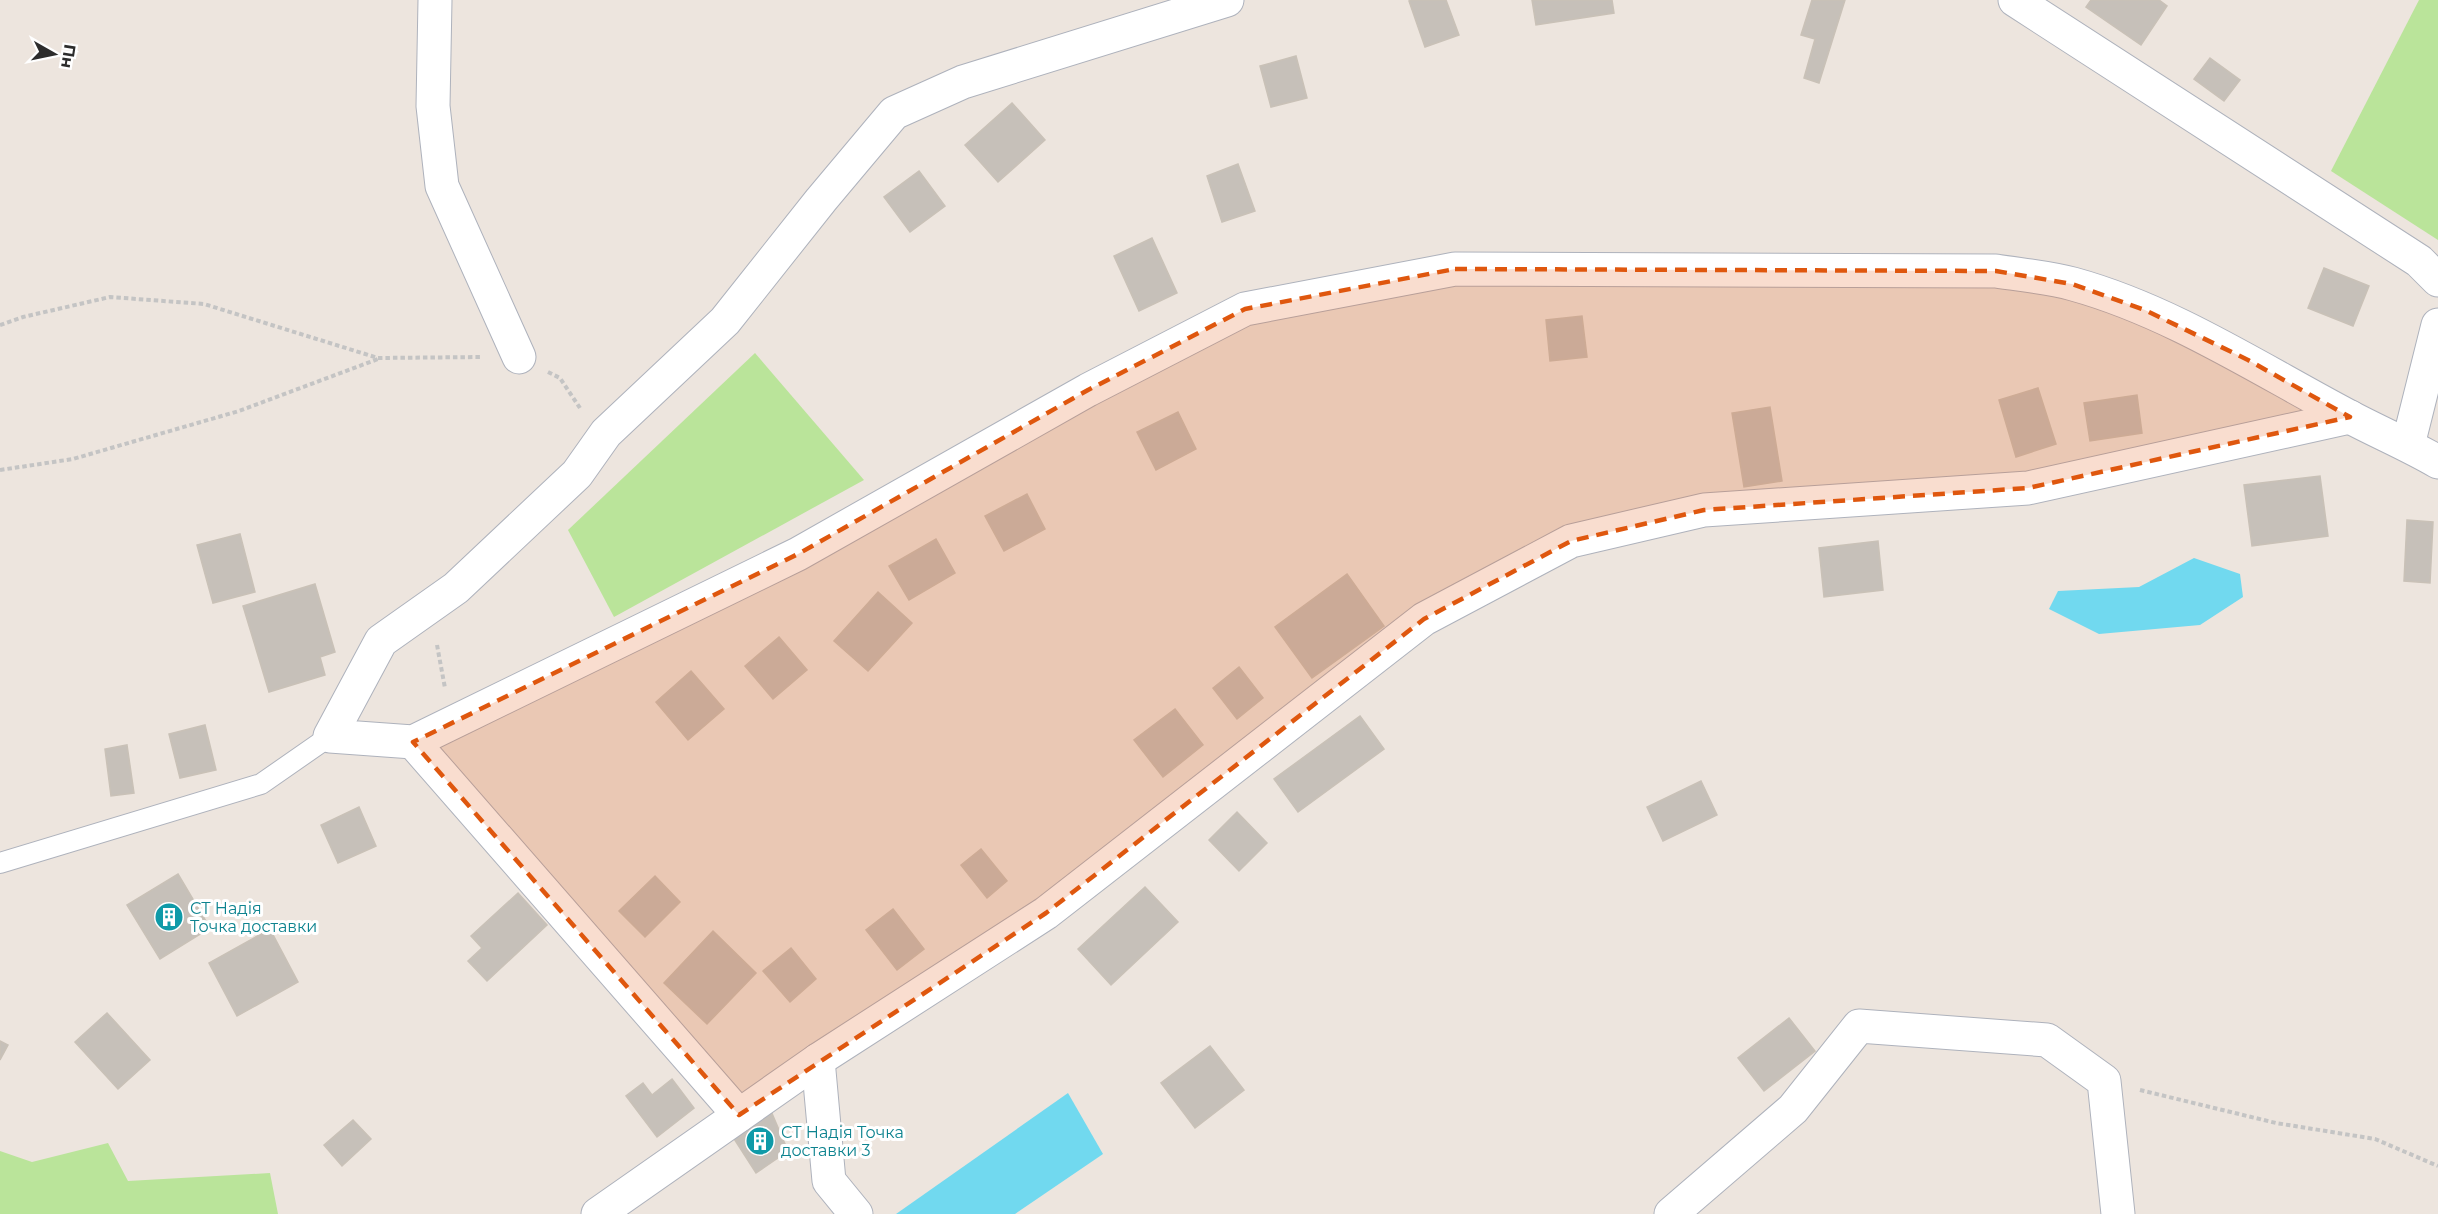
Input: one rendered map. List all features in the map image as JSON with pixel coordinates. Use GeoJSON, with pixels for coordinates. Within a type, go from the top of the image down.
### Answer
{"type":"FeatureCollection","features":[{"type":"Feature","properties":{"kind":"street"},"geometry":{"type":"LineString","coordinates":[[435,0],[433,106],[442,186],[519,357]]}},
{"type":"Feature","properties":{"kind":"street"},"geometry":{"type":"LineString","coordinates":[[1227,0],[963,82],[894,113],[725,321],[606,433],[577,474],[456,588],[381,641],[330,736],[413,742],[798,554],[1088,390],[1245,309],[1455,269],[1996,271],[2072,284],[2145,310],[2248,360],[2350,417],[2438,462]]}},
{"type":"Feature","properties":{"kind":"street"},"geometry":{"type":"LineString","coordinates":[[2014,0],[2419,261],[2438,280]]}},
{"type":"Feature","properties":{"kind":"street"},"geometry":{"type":"LineString","coordinates":[[2408,445],[2438,325]]}},
{"type":"Feature","properties":{"kind":"street"},"geometry":{"type":"LineString","coordinates":[[598,1214],[818,1060],[1046,913],[1424,619],[1570,541],[1704,510],[2028,488],[2350,417]]}},
{"type":"Feature","properties":{"kind":"street"},"geometry":{"type":"LineString","coordinates":[[413,742],[738,1115]]}},
{"type":"Feature","properties":{"kind":"street"},"geometry":{"type":"LineString","coordinates":[[1671,1214],[1793,1109],[1859,1026],[2047,1040],[2104,1081],[2118,1214]]}},
{"type":"Feature","properties":{"kind":"street"},"geometry":{"type":"LineString","coordinates":[[818,1060],[829,1181],[856,1214]]}},
{"type":"Feature","properties":{"kind":"lane"},"geometry":{"type":"LineString","coordinates":[[0,863],[261,783],[330,736]]}},
{"type":"Feature","properties":{"kind":"path"},"geometry":{"type":"LineString","coordinates":[[0,324],[23,316],[110,297],[204,304],[378,358],[519,357],[560,378],[580,405],[581,416]]}},
{"type":"Feature","properties":{"kind":"path"},"geometry":{"type":"LineString","coordinates":[[0,470],[72,459],[228,414],[378,358]]}},
{"type":"Feature","properties":{"kind":"path"},"geometry":{"type":"LineString","coordinates":[[437,642],[451,723]]}},
{"type":"Feature","properties":{"kind":"path"},"geometry":{"type":"LineString","coordinates":[[2104,1081],[2276,1123],[2375,1139],[2438,1166]]}},
{"type":"Feature","properties":{"kind":"highlighted area"},"geometry":{"type":"Polygon","coordinates":[[[1455,269],[1996,271],[2072,284],[2145,310],[2248,360],[2350,417],[2028,488],[1704,510],[1571,541],[1424,619],[1046,913],[739,1115],[413,742],[798,554],[1088,390],[1245,309],[1455,269]]]}},
{"type":"Feature","properties":{"kind":"green space"},"geometry":{"type":"Polygon","coordinates":[[[2419,0],[2438,0],[2438,240],[2331,171],[2419,0]]]}},
{"type":"Feature","properties":{"kind":"green space"},"geometry":{"type":"Polygon","coordinates":[[[755,353],[864,480],[614,617],[568,530],[755,353]]]}},
{"type":"Feature","properties":{"kind":"green space"},"geometry":{"type":"Polygon","coordinates":[[[108,1143],[128,1181],[270,1173],[278,1214],[0,1214],[0,1151],[32,1162],[108,1143]]]}},
{"type":"Feature","properties":{"kind":"water"},"geometry":{"type":"Polygon","coordinates":[[[2194,558],[2240,574],[2243,597],[2200,625],[2099,634],[2049,609],[2058,591],[2139,587],[2194,558]]]}},
{"type":"Feature","properties":{"kind":"water"},"geometry":{"type":"Polygon","coordinates":[[[1068,1093],[1103,1154],[1015,1214],[896,1214],[1068,1093]]]}},
{"type":"Feature","properties":{"kind":"building"},"geometry":{"type":"Polygon","coordinates":[[[1446,0],[1459,35],[1425,47],[1409,1],[1446,0]]]}},
{"type":"Feature","properties":{"kind":"building"},"geometry":{"type":"Polygon","coordinates":[[[1532,0],[1612,0],[1614,13],[1536,25],[1532,0]]]}},
{"type":"Feature","properties":{"kind":"building"},"geometry":{"type":"Polygon","coordinates":[[[1812,0],[1845,0],[1819,83],[1804,78],[1815,39],[1801,35],[1812,0]]]}},
{"type":"Feature","properties":{"kind":"building"},"geometry":{"type":"Polygon","coordinates":[[[2091,0],[2159,0],[2167,6],[2141,45],[2086,7],[2091,0]]]}},
{"type":"Feature","properties":{"kind":"building"},"geometry":{"type":"Polygon","coordinates":[[[1296,56],[1307,98],[1271,107],[1260,66],[1296,56]]]}},
{"type":"Feature","properties":{"kind":"building"},"geometry":{"type":"Polygon","coordinates":[[[2210,58],[2240,80],[2224,101],[2194,79],[2210,58]]]}},
{"type":"Feature","properties":{"kind":"building"},"geometry":{"type":"Polygon","coordinates":[[[1012,103],[1045,140],[998,182],[965,145],[1012,103]]]}},
{"type":"Feature","properties":{"kind":"building"},"geometry":{"type":"Polygon","coordinates":[[[1238,164],[1255,211],[1222,222],[1207,176],[1238,164]]]}},
{"type":"Feature","properties":{"kind":"building"},"geometry":{"type":"Polygon","coordinates":[[[919,171],[945,206],[910,232],[884,197],[919,171]]]}},
{"type":"Feature","properties":{"kind":"building"},"geometry":{"type":"Polygon","coordinates":[[[1152,238],[1177,293],[1139,311],[1114,256],[1152,238]]]}},
{"type":"Feature","properties":{"kind":"building"},"geometry":{"type":"Polygon","coordinates":[[[2324,268],[2369,286],[2353,326],[2308,308],[2324,268]]]}},
{"type":"Feature","properties":{"kind":"building"},"geometry":{"type":"Polygon","coordinates":[[[1582,316],[1587,357],[1550,361],[1546,320],[1582,316]]]}},
{"type":"Feature","properties":{"kind":"building"},"geometry":{"type":"Polygon","coordinates":[[[2038,388],[2056,444],[2016,457],[1999,400],[2038,388]]]}},
{"type":"Feature","properties":{"kind":"building"},"geometry":{"type":"Polygon","coordinates":[[[2137,395],[2142,433],[2090,441],[2084,403],[2137,395]]]}},
{"type":"Feature","properties":{"kind":"building"},"geometry":{"type":"Polygon","coordinates":[[[1770,407],[1782,481],[1744,487],[1732,413],[1770,407]]]}},
{"type":"Feature","properties":{"kind":"building"},"geometry":{"type":"Polygon","coordinates":[[[1178,412],[1196,449],[1156,470],[1137,432],[1178,412]]]}},
{"type":"Feature","properties":{"kind":"building"},"geometry":{"type":"Polygon","coordinates":[[[2320,476],[2328,536],[2252,546],[2244,485],[2320,476]]]}},
{"type":"Feature","properties":{"kind":"building"},"geometry":{"type":"Polygon","coordinates":[[[1027,494],[1045,529],[1004,551],[985,516],[1027,494]]]}},
{"type":"Feature","properties":{"kind":"building"},"geometry":{"type":"Polygon","coordinates":[[[2407,520],[2433,522],[2430,583],[2404,581],[2407,520]]]}},
{"type":"Feature","properties":{"kind":"building"},"geometry":{"type":"Polygon","coordinates":[[[240,534],[255,592],[213,603],[197,545],[240,534]]]}},
{"type":"Feature","properties":{"kind":"building"},"geometry":{"type":"Polygon","coordinates":[[[936,539],[955,573],[909,600],[889,566],[936,539]]]}},
{"type":"Feature","properties":{"kind":"building"},"geometry":{"type":"Polygon","coordinates":[[[1878,541],[1883,590],[1824,597],[1819,548],[1878,541]]]}},
{"type":"Feature","properties":{"kind":"building"},"geometry":{"type":"Polygon","coordinates":[[[1347,574],[1384,626],[1312,678],[1275,627],[1347,574]]]}},
{"type":"Feature","properties":{"kind":"building"},"geometry":{"type":"Polygon","coordinates":[[[315,584],[335,652],[320,657],[325,675],[269,692],[243,606],[315,584]]]}},
{"type":"Feature","properties":{"kind":"building"},"geometry":{"type":"Polygon","coordinates":[[[878,592],[912,623],[868,671],[834,641],[878,592]]]}},
{"type":"Feature","properties":{"kind":"building"},"geometry":{"type":"Polygon","coordinates":[[[779,637],[807,670],[773,699],[745,666],[779,637]]]}},
{"type":"Feature","properties":{"kind":"building"},"geometry":{"type":"Polygon","coordinates":[[[1239,667],[1263,698],[1237,719],[1213,688],[1239,667]]]}},
{"type":"Feature","properties":{"kind":"building"},"geometry":{"type":"Polygon","coordinates":[[[691,671],[724,709],[688,740],[656,702],[691,671]]]}},
{"type":"Feature","properties":{"kind":"building"},"geometry":{"type":"Polygon","coordinates":[[[1175,709],[1203,745],[1163,777],[1134,740],[1175,709]]]}},
{"type":"Feature","properties":{"kind":"building"},"geometry":{"type":"Polygon","coordinates":[[[1360,716],[1384,749],[1298,812],[1274,779],[1360,716]]]}},
{"type":"Feature","properties":{"kind":"building"},"geometry":{"type":"Polygon","coordinates":[[[205,725],[216,770],[180,778],[169,734],[205,725]]]}},
{"type":"Feature","properties":{"kind":"building"},"geometry":{"type":"Polygon","coordinates":[[[127,745],[134,793],[111,796],[105,749],[127,745]]]}},
{"type":"Feature","properties":{"kind":"building"},"geometry":{"type":"Polygon","coordinates":[[[1701,781],[1717,815],[1663,841],[1647,807],[1701,781]]]}},
{"type":"Feature","properties":{"kind":"building"},"geometry":{"type":"Polygon","coordinates":[[[359,807],[376,846],[338,863],[321,825],[359,807]]]}},
{"type":"Feature","properties":{"kind":"building"},"geometry":{"type":"Polygon","coordinates":[[[1237,812],[1267,843],[1239,871],[1209,840],[1237,812]]]}},
{"type":"Feature","properties":{"kind":"building"},"geometry":{"type":"Polygon","coordinates":[[[981,849],[1007,881],[987,898],[961,865],[981,849]]]}},
{"type":"Feature","properties":{"kind":"building","name":"СТ Надія Точка доставки"},"geometry":{"type":"Polygon","coordinates":[[[178,874],[210,928],[160,959],[127,905],[178,874]]]}},
{"type":"Feature","properties":{"kind":"building"},"geometry":{"type":"Polygon","coordinates":[[[655,876],[680,902],[645,937],[619,911],[655,876]]]}},
{"type":"Feature","properties":{"kind":"building"},"geometry":{"type":"Polygon","coordinates":[[[1145,887],[1178,922],[1111,985],[1078,949],[1145,887]]]}},
{"type":"Feature","properties":{"kind":"building"},"geometry":{"type":"Polygon","coordinates":[[[518,893],[547,925],[487,981],[468,961],[482,948],[471,936],[518,893]]]}},
{"type":"Feature","properties":{"kind":"building"},"geometry":{"type":"Polygon","coordinates":[[[893,909],[924,949],[897,970],[866,930],[893,909]]]}},
{"type":"Feature","properties":{"kind":"building"},"geometry":{"type":"Polygon","coordinates":[[[270,929],[298,982],[237,1016],[209,963],[270,929]]]}},
{"type":"Feature","properties":{"kind":"building"},"geometry":{"type":"Polygon","coordinates":[[[713,931],[756,973],[707,1024],[664,983],[713,931]]]}},
{"type":"Feature","properties":{"kind":"building"},"geometry":{"type":"Polygon","coordinates":[[[791,948],[816,979],[790,1002],[763,971],[791,948]]]}},
{"type":"Feature","properties":{"kind":"building"},"geometry":{"type":"Polygon","coordinates":[[[107,1013],[150,1060],[118,1089],[75,1042],[107,1013]]]}},
{"type":"Feature","properties":{"kind":"building"},"geometry":{"type":"Polygon","coordinates":[[[1789,1018],[1815,1051],[1764,1091],[1738,1058],[1789,1018]]]}},
{"type":"Feature","properties":{"kind":"building"},"geometry":{"type":"Polygon","coordinates":[[[0,1041],[8,1045],[0,1060],[0,1041]]]}},
{"type":"Feature","properties":{"kind":"building"},"geometry":{"type":"Polygon","coordinates":[[[1210,1046],[1244,1090],[1195,1128],[1161,1083],[1210,1046]]]}},
{"type":"Feature","properties":{"kind":"building"},"geometry":{"type":"Polygon","coordinates":[[[672,1079],[694,1108],[657,1137],[626,1096],[643,1083],[652,1095],[672,1079]]]}},
{"type":"Feature","properties":{"kind":"building","name":"СТ Надія Точка доставки 3"},"geometry":{"type":"Polygon","coordinates":[[[768,1104],[788,1151],[756,1173],[729,1131],[768,1104]]]}},
{"type":"Feature","properties":{"kind":"building"},"geometry":{"type":"Polygon","coordinates":[[[353,1120],[371,1139],[342,1166],[324,1145],[353,1120]]]}},
{"type":"Feature","properties":{"kind":"place","name":"СТ Надія Точка доставки"},"geometry":{"type":"Point","coordinates":[169,917]}},
{"type":"Feature","properties":{"kind":"place","name":"СТ Надія Точка доставки 3"},"geometry":{"type":"Point","coordinates":[760,1141]}}]}
